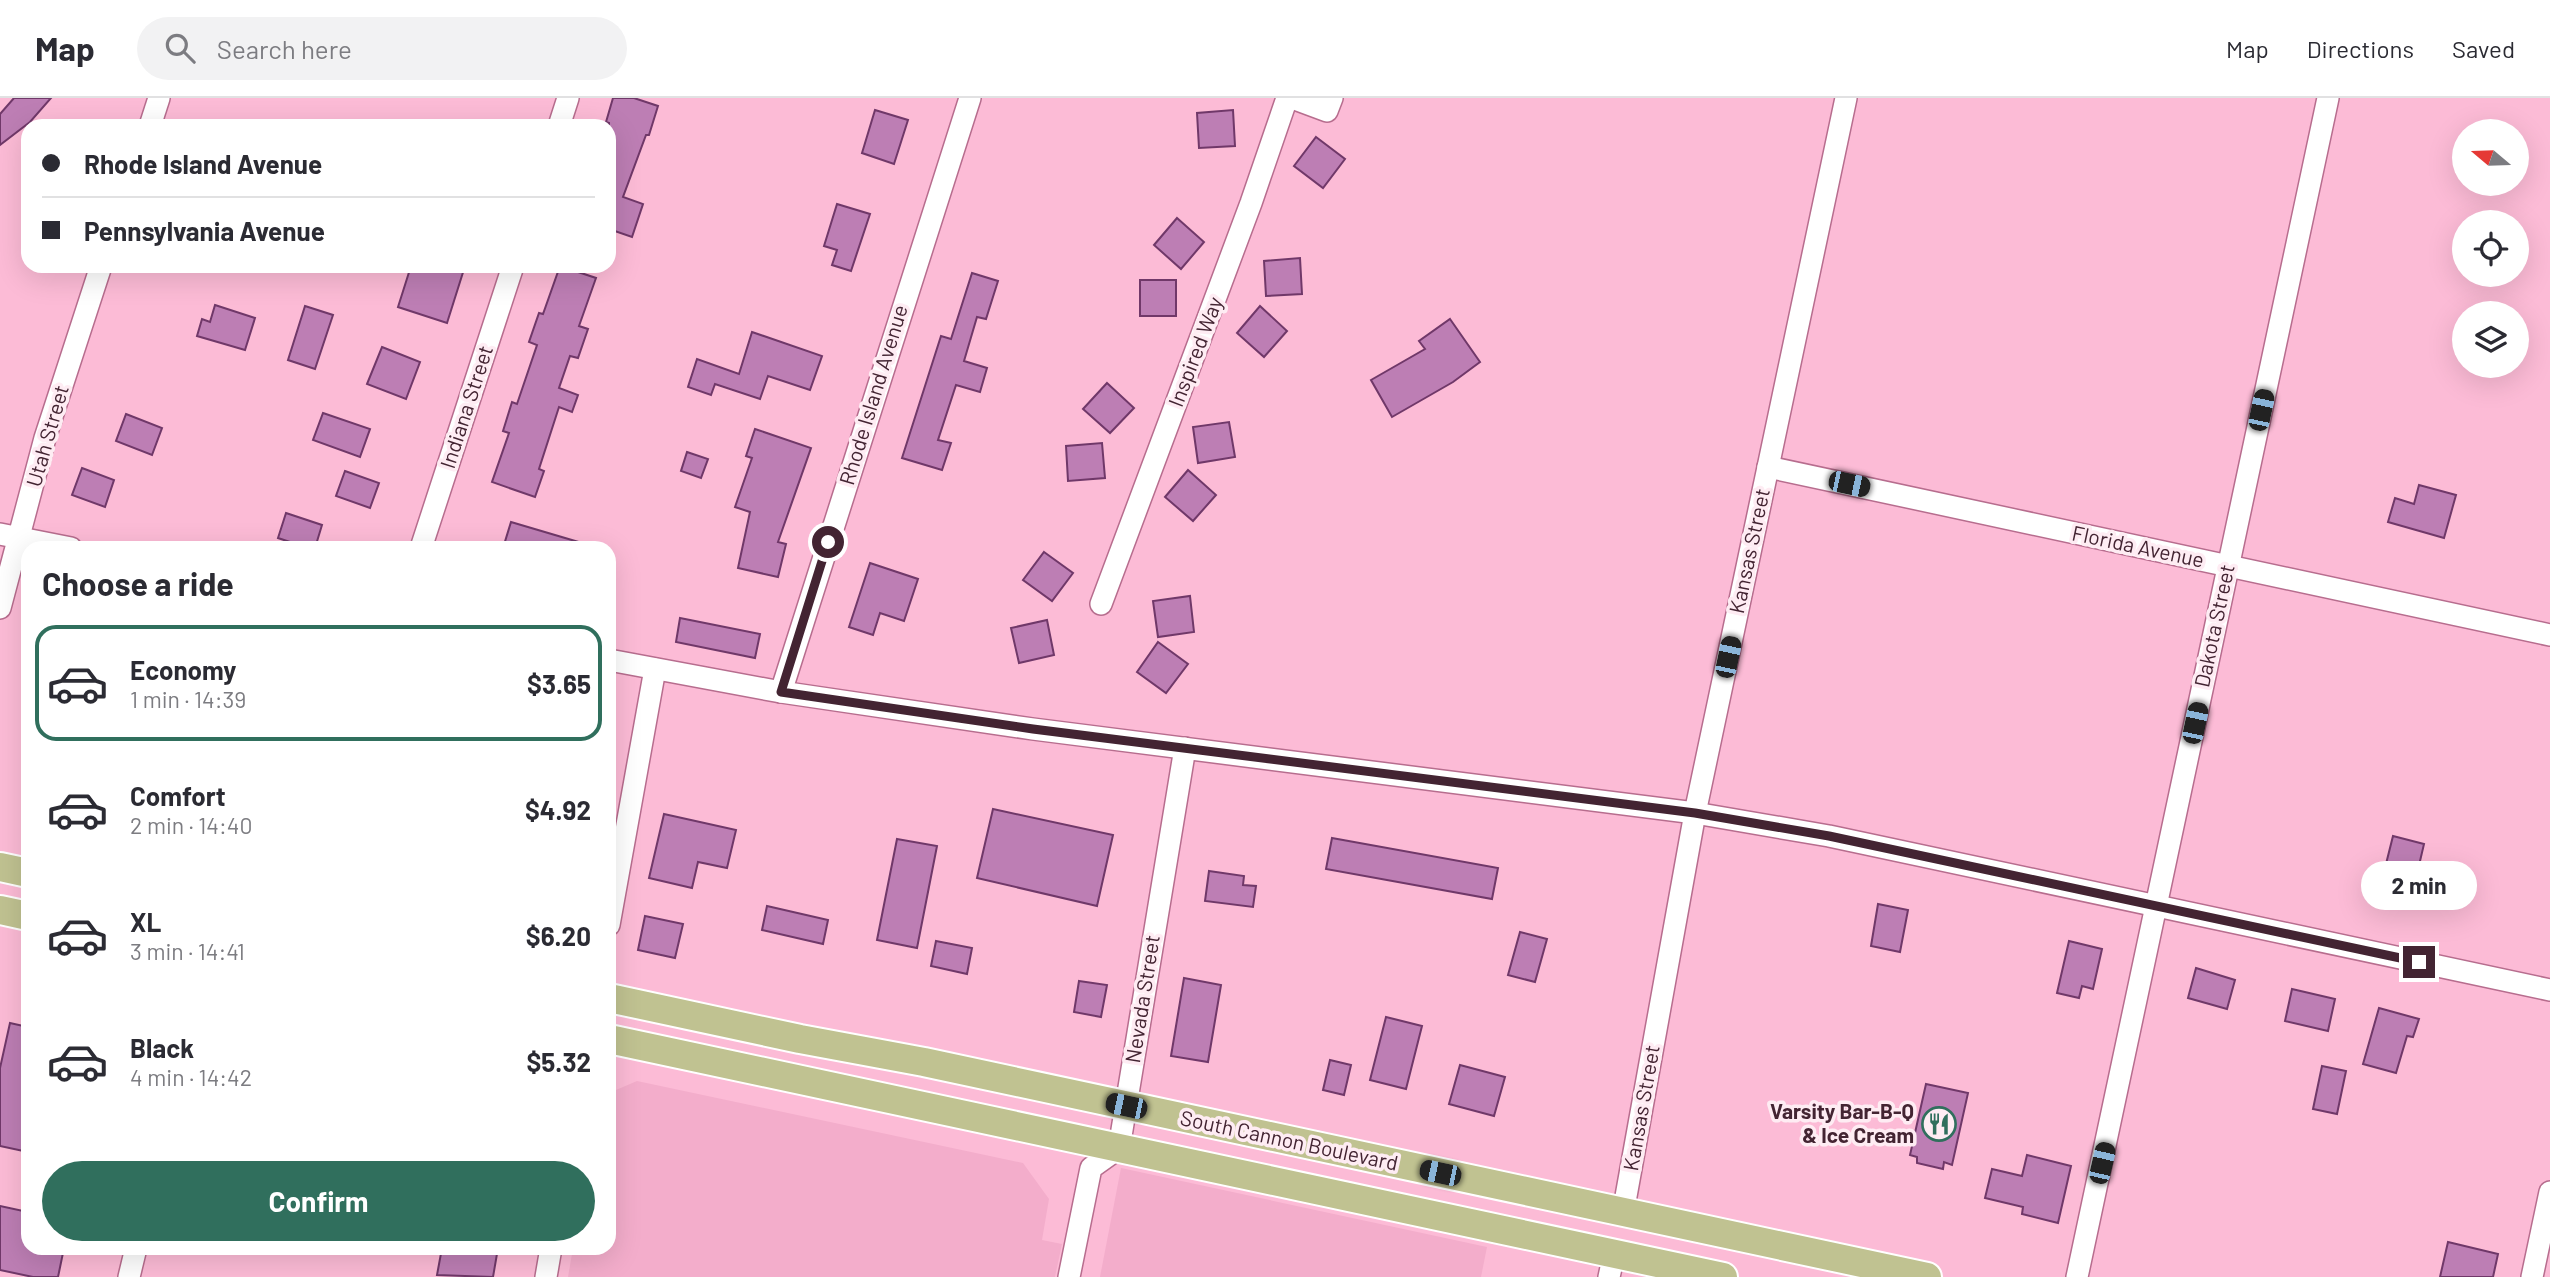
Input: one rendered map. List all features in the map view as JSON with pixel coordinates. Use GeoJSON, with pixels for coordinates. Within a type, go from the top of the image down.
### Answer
{"type":"FeatureCollection","features":[{"type":"Feature","properties":{"kind":"main road"},"geometry":{"type":"LineString","coordinates":[[0,867],[21,872]]}},
{"type":"Feature","properties":{"kind":"main road"},"geometry":{"type":"LineString","coordinates":[[0,910],[21,914]]}},
{"type":"Feature","properties":{"kind":"main road","name":"South Cannon Boulevard"},"geometry":{"type":"LineString","coordinates":[[616,999],[1927,1277]]}},
{"type":"Feature","properties":{"kind":"main road","name":"South Cannon Boulevard"},"geometry":{"type":"LineString","coordinates":[[616,1041],[1119,1148],[1612,1265],[1723,1277]]}},
{"type":"Feature","properties":{"kind":"street"},"geometry":{"type":"LineString","coordinates":[[152,119],[159,98]]}},
{"type":"Feature","properties":{"kind":"street"},"geometry":{"type":"LineString","coordinates":[[561,119],[568,98]]}},
{"type":"Feature","properties":{"kind":"street","name":"Rhode Island Avenue"},"geometry":{"type":"LineString","coordinates":[[781,692],[970,98]]}},
{"type":"Feature","properties":{"kind":"street"},"geometry":{"type":"LineString","coordinates":[[1289,98],[1327,111],[1332,98]]}},
{"type":"Feature","properties":{"kind":"street","name":"Inspired Way"},"geometry":{"type":"LineString","coordinates":[[1101,604],[1289,98]]}},
{"type":"Feature","properties":{"kind":"street","name":"Kansas Street"},"geometry":{"type":"LineString","coordinates":[[1623,1213],[1695,813],[1846,98]]}},
{"type":"Feature","properties":{"kind":"street","name":"Dakota Street"},"geometry":{"type":"LineString","coordinates":[[2077,1277],[2328,98]]}},
{"type":"Feature","properties":{"kind":"street","name":"Utah Street"},"geometry":{"type":"LineString","coordinates":[[0,608],[10,536],[99,273]]}},
{"type":"Feature","properties":{"kind":"street","name":"Indiana Street"},"geometry":{"type":"LineString","coordinates":[[423,541],[511,273]]}},
{"type":"Feature","properties":{"kind":"street","name":"Florida Avenue"},"geometry":{"type":"LineString","coordinates":[[1768,467],[2550,635]]}},
{"type":"Feature","properties":{"kind":"street"},"geometry":{"type":"LineString","coordinates":[[10,536],[35,541]]}},
{"type":"Feature","properties":{"kind":"street"},"geometry":{"type":"LineString","coordinates":[[616,661],[781,692],[1033,729],[1695,813],[1829,836],[2550,990]]}},
{"type":"Feature","properties":{"kind":"street"},"geometry":{"type":"LineString","coordinates":[[616,886],[655,669]]}},
{"type":"Feature","properties":{"kind":"street","name":"Nevada Street"},"geometry":{"type":"LineString","coordinates":[[1119,1148],[1185,748]]}},
{"type":"Feature","properties":{"kind":"street"},"geometry":{"type":"LineString","coordinates":[[1069,1277],[1091,1168],[1119,1148]]}},
{"type":"Feature","properties":{"kind":"street"},"geometry":{"type":"LineString","coordinates":[[2532,1277],[2550,1192]]}},
{"type":"Feature","properties":{"kind":"street"},"geometry":{"type":"LineString","coordinates":[[129,1277],[134,1255]]}},
{"type":"Feature","properties":{"kind":"street"},"geometry":{"type":"LineString","coordinates":[[546,1277],[550,1255]]}},
{"type":"Feature","properties":{"kind":"shaded area"},"geometry":{"type":"Polygon","coordinates":[[[637,1081],[1023,1163],[1049,1199],[1042,1240],[1062,1244],[1055,1277],[568,1277],[572,1255],[616,1255],[616,1090],[637,1081]]]}},
{"type":"Feature","properties":{"kind":"shaded area"},"geometry":{"type":"Polygon","coordinates":[[[1121,1168],[1487,1247],[1481,1277],[1100,1277],[1121,1168]]]}},
{"type":"Feature","properties":{"kind":"building"},"geometry":{"type":"Polygon","coordinates":[[[14,98],[51,98],[33,119],[21,119],[21,129],[0,145],[0,114],[14,98]]]}},
{"type":"Feature","properties":{"kind":"building"},"geometry":{"type":"Polygon","coordinates":[[[613,98],[634,98],[658,106],[623,197],[643,204],[632,237],[616,231],[616,119],[607,119],[613,98]]]}},
{"type":"Feature","properties":{"kind":"building"},"geometry":{"type":"Polygon","coordinates":[[[875,110],[908,120],[894,164],[862,153],[875,110]]]}},
{"type":"Feature","properties":{"kind":"building"},"geometry":{"type":"Polygon","coordinates":[[[1233,110],[1235,146],[1199,148],[1197,113],[1233,110]]]}},
{"type":"Feature","properties":{"kind":"building"},"geometry":{"type":"Polygon","coordinates":[[[1316,137],[1345,159],[1323,188],[1294,166],[1316,137]]]}},
{"type":"Feature","properties":{"kind":"building"},"geometry":{"type":"Polygon","coordinates":[[[837,204],[870,214],[851,271],[832,265],[837,250],[824,246],[837,204]]]}},
{"type":"Feature","properties":{"kind":"building"},"geometry":{"type":"Polygon","coordinates":[[[1177,218],[1204,242],[1181,269],[1154,245],[1177,218]]]}},
{"type":"Feature","properties":{"kind":"building"},"geometry":{"type":"Polygon","coordinates":[[[1300,258],[1302,294],[1266,296],[1264,261],[1300,258]]]}},
{"type":"Feature","properties":{"kind":"building"},"geometry":{"type":"Polygon","coordinates":[[[409,273],[463,273],[447,323],[398,307],[409,273]]]}},
{"type":"Feature","properties":{"kind":"building"},"geometry":{"type":"Polygon","coordinates":[[[558,273],[581,273],[596,278],[579,326],[588,329],[578,358],[570,356],[559,388],[578,395],[572,412],[559,407],[539,469],[544,471],[535,497],[492,482],[509,433],[503,431],[512,402],[517,404],[537,345],[529,342],[539,313],[543,314],[558,273]]]}},
{"type":"Feature","properties":{"kind":"building"},"geometry":{"type":"Polygon","coordinates":[[[972,273],[998,281],[986,319],[977,317],[964,361],[987,368],[980,392],[956,385],[938,440],[951,443],[942,470],[902,458],[941,336],[951,339],[972,273]]]}},
{"type":"Feature","properties":{"kind":"building"},"geometry":{"type":"Polygon","coordinates":[[[1140,280],[1176,280],[1176,316],[1140,316],[1140,280]]]}},
{"type":"Feature","properties":{"kind":"building"},"geometry":{"type":"Polygon","coordinates":[[[215,305],[255,318],[245,350],[197,336],[202,319],[210,322],[215,305]]]}},
{"type":"Feature","properties":{"kind":"building"},"geometry":{"type":"Polygon","coordinates":[[[305,306],[333,315],[315,369],[288,360],[305,306]]]}},
{"type":"Feature","properties":{"kind":"building"},"geometry":{"type":"Polygon","coordinates":[[[1260,306],[1287,331],[1264,357],[1237,333],[1260,306]]]}},
{"type":"Feature","properties":{"kind":"building"},"geometry":{"type":"Polygon","coordinates":[[[1450,319],[1480,362],[1453,382],[1392,417],[1371,380],[1425,349],[1419,341],[1450,319]]]}},
{"type":"Feature","properties":{"kind":"building"},"geometry":{"type":"Polygon","coordinates":[[[752,332],[822,356],[810,390],[768,376],[760,399],[715,384],[711,395],[688,387],[697,359],[739,374],[752,332]]]}},
{"type":"Feature","properties":{"kind":"building"},"geometry":{"type":"Polygon","coordinates":[[[382,347],[420,362],[406,399],[367,384],[382,347]]]}},
{"type":"Feature","properties":{"kind":"building"},"geometry":{"type":"Polygon","coordinates":[[[1107,383],[1134,408],[1110,433],[1083,409],[1107,383]]]}},
{"type":"Feature","properties":{"kind":"building"},"geometry":{"type":"Polygon","coordinates":[[[323,413],[370,429],[360,457],[313,440],[323,413]]]}},
{"type":"Feature","properties":{"kind":"building"},"geometry":{"type":"Polygon","coordinates":[[[126,414],[162,428],[152,455],[116,441],[126,414]]]}},
{"type":"Feature","properties":{"kind":"building"},"geometry":{"type":"Polygon","coordinates":[[[1229,422],[1235,457],[1198,463],[1193,427],[1229,422]]]}},
{"type":"Feature","properties":{"kind":"building"},"geometry":{"type":"Polygon","coordinates":[[[755,429],[811,448],[778,542],[786,544],[778,577],[738,568],[750,512],[735,507],[752,458],[746,456],[755,429]]]}},
{"type":"Feature","properties":{"kind":"building"},"geometry":{"type":"Polygon","coordinates":[[[1102,443],[1105,478],[1068,481],[1066,446],[1102,443]]]}},
{"type":"Feature","properties":{"kind":"building"},"geometry":{"type":"Polygon","coordinates":[[[687,452],[708,459],[701,478],[681,471],[687,452]]]}},
{"type":"Feature","properties":{"kind":"building"},"geometry":{"type":"Polygon","coordinates":[[[82,468],[114,480],[105,507],[72,495],[82,468]]]}},
{"type":"Feature","properties":{"kind":"building"},"geometry":{"type":"Polygon","coordinates":[[[1188,470],[1216,495],[1193,521],[1165,497],[1188,470]]]}},
{"type":"Feature","properties":{"kind":"building"},"geometry":{"type":"Polygon","coordinates":[[[345,471],[379,483],[370,508],[336,496],[345,471]]]}},
{"type":"Feature","properties":{"kind":"building"},"geometry":{"type":"Polygon","coordinates":[[[2419,485],[2456,495],[2444,538],[2388,522],[2395,498],[2414,504],[2419,485]]]}},
{"type":"Feature","properties":{"kind":"building"},"geometry":{"type":"Polygon","coordinates":[[[286,513],[322,525],[317,541],[287,541],[278,538],[286,513]]]}},
{"type":"Feature","properties":{"kind":"building"},"geometry":{"type":"Polygon","coordinates":[[[511,522],[575,541],[505,541],[511,522]]]}},
{"type":"Feature","properties":{"kind":"building"},"geometry":{"type":"Polygon","coordinates":[[[1044,552],[1073,573],[1052,601],[1023,580],[1044,552]]]}},
{"type":"Feature","properties":{"kind":"building"},"geometry":{"type":"Polygon","coordinates":[[[870,563],[918,579],[904,621],[880,613],[873,635],[849,627],[870,563]]]}},
{"type":"Feature","properties":{"kind":"building"},"geometry":{"type":"Polygon","coordinates":[[[1190,596],[1194,632],[1158,637],[1153,601],[1190,596]]]}},
{"type":"Feature","properties":{"kind":"building"},"geometry":{"type":"Polygon","coordinates":[[[680,618],[760,634],[755,658],[676,642],[680,618]]]}},
{"type":"Feature","properties":{"kind":"building"},"geometry":{"type":"Polygon","coordinates":[[[1047,620],[1054,655],[1019,663],[1011,628],[1047,620]]]}},
{"type":"Feature","properties":{"kind":"building"},"geometry":{"type":"Polygon","coordinates":[[[1158,642],[1188,664],[1166,693],[1137,672],[1158,642]]]}},
{"type":"Feature","properties":{"kind":"building"},"geometry":{"type":"Polygon","coordinates":[[[993,809],[1113,835],[1097,906],[977,878],[993,809]]]}},
{"type":"Feature","properties":{"kind":"building"},"geometry":{"type":"Polygon","coordinates":[[[664,814],[736,830],[727,868],[698,862],[692,888],[649,878],[664,814]]]}},
{"type":"Feature","properties":{"kind":"building"},"geometry":{"type":"Polygon","coordinates":[[[2393,836],[2424,844],[2413,891],[2381,884],[2393,836]]]}},
{"type":"Feature","properties":{"kind":"building"},"geometry":{"type":"Polygon","coordinates":[[[1332,838],[1498,868],[1492,899],[1326,869],[1332,838]]]}},
{"type":"Feature","properties":{"kind":"building"},"geometry":{"type":"Polygon","coordinates":[[[897,839],[937,846],[917,948],[877,940],[897,839]]]}},
{"type":"Feature","properties":{"kind":"building"},"geometry":{"type":"Polygon","coordinates":[[[1209,871],[1244,876],[1243,885],[1256,886],[1253,907],[1205,901],[1209,871]]]}},
{"type":"Feature","properties":{"kind":"building"},"geometry":{"type":"Polygon","coordinates":[[[1878,904],[1908,910],[1900,952],[1871,946],[1878,904]]]}},
{"type":"Feature","properties":{"kind":"building"},"geometry":{"type":"Polygon","coordinates":[[[767,906],[828,920],[823,944],[762,930],[767,906]]]}},
{"type":"Feature","properties":{"kind":"building"},"geometry":{"type":"Polygon","coordinates":[[[645,916],[683,924],[675,958],[638,950],[645,916]]]}},
{"type":"Feature","properties":{"kind":"building"},"geometry":{"type":"Polygon","coordinates":[[[1520,932],[1547,939],[1535,982],[1508,975],[1520,932]]]}},
{"type":"Feature","properties":{"kind":"building"},"geometry":{"type":"Polygon","coordinates":[[[936,941],[972,948],[967,974],[931,966],[936,941]]]}},
{"type":"Feature","properties":{"kind":"building"},"geometry":{"type":"Polygon","coordinates":[[[2069,941],[2102,949],[2093,989],[2082,986],[2079,998],[2057,993],[2069,941]]]}},
{"type":"Feature","properties":{"kind":"building"},"geometry":{"type":"Polygon","coordinates":[[[2196,968],[2235,980],[2227,1009],[2188,998],[2196,968]]]}},
{"type":"Feature","properties":{"kind":"building"},"geometry":{"type":"Polygon","coordinates":[[[1184,978],[1221,985],[1208,1062],[1171,1056],[1184,978]]]}},
{"type":"Feature","properties":{"kind":"building"},"geometry":{"type":"Polygon","coordinates":[[[1079,981],[1107,985],[1101,1017],[1074,1012],[1079,981]]]}},
{"type":"Feature","properties":{"kind":"building"},"geometry":{"type":"Polygon","coordinates":[[[2292,989],[2335,999],[2328,1031],[2285,1021],[2292,989]]]}},
{"type":"Feature","properties":{"kind":"building"},"geometry":{"type":"Polygon","coordinates":[[[2379,1008],[2419,1019],[2413,1037],[2407,1036],[2396,1073],[2363,1064],[2379,1008]]]}},
{"type":"Feature","properties":{"kind":"building"},"geometry":{"type":"Polygon","coordinates":[[[1386,1017],[1422,1026],[1406,1089],[1370,1080],[1386,1017]]]}},
{"type":"Feature","properties":{"kind":"building"},"geometry":{"type":"Polygon","coordinates":[[[10,1023],[21,1025],[21,1150],[0,1146],[0,1068],[10,1023]]]}},
{"type":"Feature","properties":{"kind":"building"},"geometry":{"type":"Polygon","coordinates":[[[1330,1060],[1351,1065],[1344,1095],[1323,1090],[1330,1060]]]}},
{"type":"Feature","properties":{"kind":"building"},"geometry":{"type":"Polygon","coordinates":[[[1460,1065],[1505,1077],[1494,1116],[1449,1104],[1460,1065]]]}},
{"type":"Feature","properties":{"kind":"building"},"geometry":{"type":"Polygon","coordinates":[[[2322,1066],[2346,1071],[2337,1114],[2313,1109],[2322,1066]]]}},
{"type":"Feature","properties":{"kind":"building","name":"Varsity Bar-B-Q & Ice Cream"},"geometry":{"type":"Polygon","coordinates":[[[1926,1084],[1968,1093],[1952,1165],[1944,1162],[1943,1169],[1917,1163],[1917,1157],[1910,1155],[1926,1084]]]}},
{"type":"Feature","properties":{"kind":"building"},"geometry":{"type":"Polygon","coordinates":[[[2027,1155],[2071,1166],[2058,1223],[2022,1214],[2023,1207],[1985,1198],[1992,1169],[2022,1176],[2027,1155]]]}},
{"type":"Feature","properties":{"kind":"building"},"geometry":{"type":"Polygon","coordinates":[[[0,1206],[21,1210],[21,1255],[63,1255],[58,1277],[33,1277],[0,1270],[0,1206]]]}},
{"type":"Feature","properties":{"kind":"building"},"geometry":{"type":"Polygon","coordinates":[[[2448,1242],[2498,1254],[2493,1277],[2440,1277],[2448,1242]]]}},
{"type":"Feature","properties":{"kind":"building"},"geometry":{"type":"Polygon","coordinates":[[[441,1255],[497,1255],[493,1277],[437,1275],[441,1255]]]}},
{"type":"Feature","properties":{"kind":"place","name":"Varsity Bar-B-Q & Ice Cream"},"geometry":{"type":"Point","coordinates":[1939,1124]}},
{"type":"Feature","properties":{"kind":"route"},"geometry":{"type":"LineString","coordinates":[[828,542],[781,692],[1033,729],[1695,813],[1829,836],[2419,962]]}}]}
